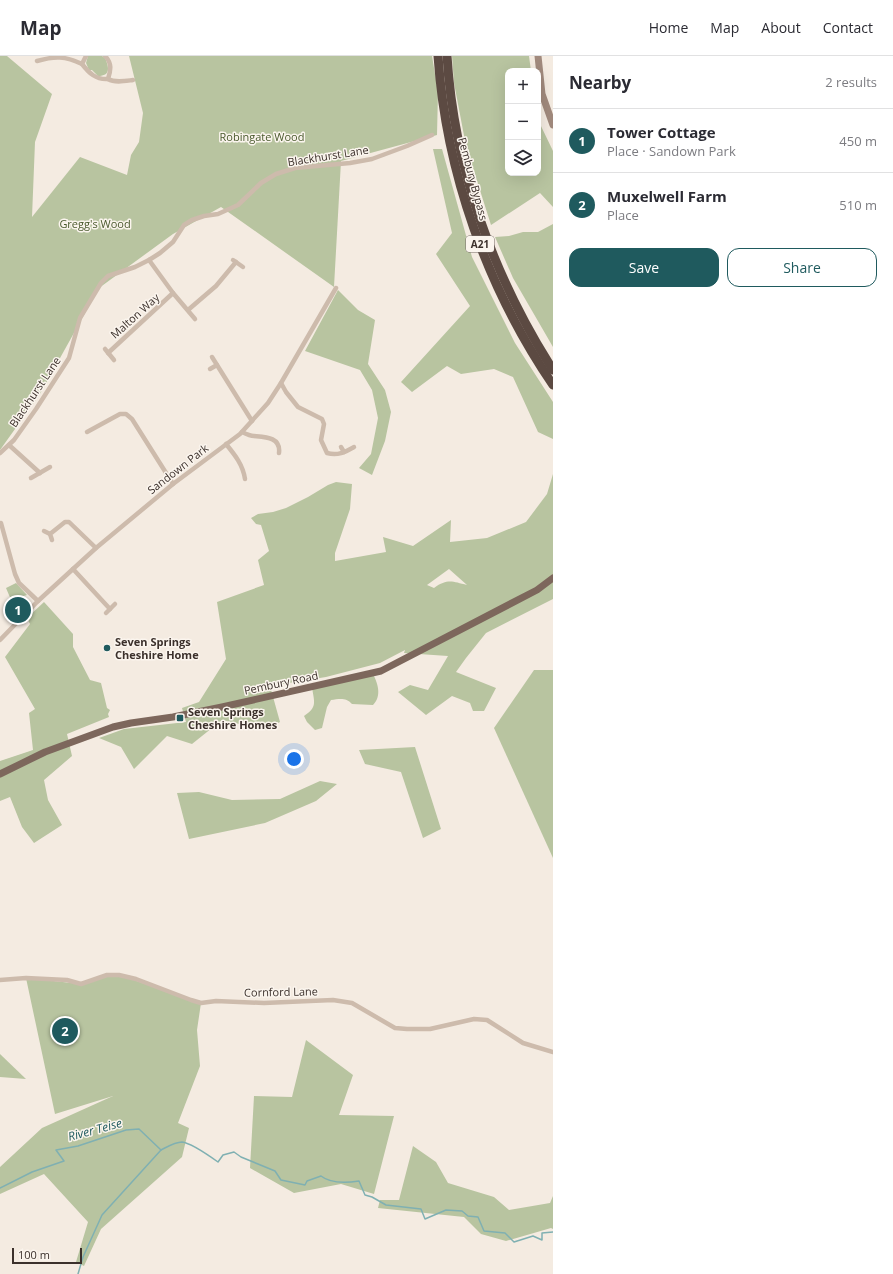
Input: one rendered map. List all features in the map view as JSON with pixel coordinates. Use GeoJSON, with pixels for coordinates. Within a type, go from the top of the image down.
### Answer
{"type":"FeatureCollection","features":[{"type":"Feature","properties":{"kind":"highway","name":"Pembury Bypass"},"geometry":{"type":"LineString","coordinates":[[438,56],[449,138],[461,186],[482,251],[522,335],[553,385]]}},
{"type":"Feature","properties":{"kind":"highway","name":"Pembury Bypass"},"geometry":{"type":"LineString","coordinates":[[447,56],[450,89],[463,163],[478,216],[501,275],[516,306],[553,370]]}},
{"type":"Feature","properties":{"kind":"main road","name":"Pembury Road"},"geometry":{"type":"LineString","coordinates":[[0,774],[45,752],[113,727],[131,722],[173,717],[382,672],[536,591],[553,578]]}},
{"type":"Feature","properties":{"kind":"street"},"geometry":{"type":"LineString","coordinates":[[82,64],[86,56]]}},
{"type":"Feature","properties":{"kind":"street"},"geometry":{"type":"LineString","coordinates":[[105,56],[110,61],[111,68],[108,79]]}},
{"type":"Feature","properties":{"kind":"street"},"geometry":{"type":"LineString","coordinates":[[538,56],[542,94],[553,125]]}},
{"type":"Feature","properties":{"kind":"street"},"geometry":{"type":"LineString","coordinates":[[37,61],[50,57],[65,57],[82,64],[95,77],[108,79],[111,81],[133,80]]}},
{"type":"Feature","properties":{"kind":"street","name":"Blackhurst Lane"},"geometry":{"type":"LineString","coordinates":[[0,453],[14,440],[69,358],[80,318],[101,283],[108,276],[135,267],[149,260],[173,242],[184,225],[192,220],[218,214],[238,205],[261,183],[276,174],[295,168],[350,163],[372,158],[407,146],[432,135]]}},
{"type":"Feature","properties":{"kind":"street","name":"Malton Way"},"geometry":{"type":"LineString","coordinates":[[149,260],[173,293],[195,319]]}},
{"type":"Feature","properties":{"kind":"street"},"geometry":{"type":"LineString","coordinates":[[188,310],[216,286],[234,261],[242,267]]}},
{"type":"Feature","properties":{"kind":"street","name":"Sandown Park"},"geometry":{"type":"LineString","coordinates":[[0,640],[38,601],[96,548],[173,484],[242,432],[268,403],[336,288]]}},
{"type":"Feature","properties":{"kind":"street","name":"Malton Way"},"geometry":{"type":"LineString","coordinates":[[114,360],[106,351],[173,293]]}},
{"type":"Feature","properties":{"kind":"street"},"geometry":{"type":"LineString","coordinates":[[212,357],[252,421]]}},
{"type":"Feature","properties":{"kind":"street"},"geometry":{"type":"LineString","coordinates":[[210,368],[217,365]]}},
{"type":"Feature","properties":{"kind":"street"},"geometry":{"type":"LineString","coordinates":[[281,383],[298,407],[322,419],[324,424],[321,440],[327,453],[334,455],[354,447]]}},
{"type":"Feature","properties":{"kind":"street"},"geometry":{"type":"LineString","coordinates":[[87,432],[120,414],[126,414],[132,419],[173,484]]}},
{"type":"Feature","properties":{"kind":"street"},"geometry":{"type":"LineString","coordinates":[[242,432],[253,436],[264,436],[272,439],[280,448],[279,453]]}},
{"type":"Feature","properties":{"kind":"street"},"geometry":{"type":"LineString","coordinates":[[226,444],[239,461],[244,472],[245,479]]}},
{"type":"Feature","properties":{"kind":"street"},"geometry":{"type":"LineString","coordinates":[[9,445],[40,473]]}},
{"type":"Feature","properties":{"kind":"street"},"geometry":{"type":"LineString","coordinates":[[341,447],[344,452]]}},
{"type":"Feature","properties":{"kind":"street"},"geometry":{"type":"LineString","coordinates":[[31,478],[50,468]]}},
{"type":"Feature","properties":{"kind":"street"},"geometry":{"type":"LineString","coordinates":[[50,534],[65,522],[69,522],[96,548]]}},
{"type":"Feature","properties":{"kind":"street"},"geometry":{"type":"LineString","coordinates":[[1,523],[15,574],[19,583],[38,601]]}},
{"type":"Feature","properties":{"kind":"street"},"geometry":{"type":"LineString","coordinates":[[44,531],[50,534],[52,540]]}},
{"type":"Feature","properties":{"kind":"street"},"geometry":{"type":"LineString","coordinates":[[73,569],[110,609]]}},
{"type":"Feature","properties":{"kind":"street"},"geometry":{"type":"LineString","coordinates":[[106,613],[115,604]]}},
{"type":"Feature","properties":{"kind":"street","name":"Cornford Lane"},"geometry":{"type":"LineString","coordinates":[[0,980],[26,978],[67,980],[81,984],[107,975],[119,975],[136,979],[201,1003],[216,1001],[264,1003],[333,1000],[352,1003],[395,1028],[407,1029],[430,1029],[474,1019],[487,1020],[523,1043],[553,1052]]}},
{"type":"Feature","properties":{"kind":"green space","name":"Robingate Wood"},"geometry":{"type":"Polygon","coordinates":[[[0,56],[7,56],[52,94],[35,142],[32,217],[80,157],[127,175],[131,155],[139,142],[143,113],[129,56],[432,56],[438,92],[437,135],[341,161],[334,287],[221,207],[173,234],[99,288],[40,394],[0,450],[0,56]]]}},
{"type":"Feature","properties":{"kind":"green space"},"geometry":{"type":"Polygon","coordinates":[[[88,56],[102,56],[105,58],[108,68],[107,73],[102,76],[98,76],[92,70],[89,70],[86,63],[88,56]]]}},
{"type":"Feature","properties":{"kind":"green space"},"geometry":{"type":"Polygon","coordinates":[[[452,56],[529,56],[531,68],[505,68],[505,176],[541,176],[541,126],[553,151],[553,207],[540,193],[491,225],[466,146],[454,83],[452,56]]]}},
{"type":"Feature","properties":{"kind":"green space"},"geometry":{"type":"Polygon","coordinates":[[[433,149],[442,149],[472,257],[515,343],[553,402],[553,439],[538,432],[513,377],[494,369],[461,374],[447,366],[412,392],[401,382],[470,306],[436,254],[452,233],[433,149]]]}},
{"type":"Feature","properties":{"kind":"green space"},"geometry":{"type":"Polygon","coordinates":[[[553,224],[553,347],[513,278],[495,237],[509,236],[523,232],[538,232],[553,224]]]}},
{"type":"Feature","properties":{"kind":"green space"},"geometry":{"type":"Polygon","coordinates":[[[338,290],[358,310],[375,320],[368,364],[385,390],[391,412],[385,441],[372,475],[359,468],[371,454],[378,418],[372,390],[360,370],[305,351],[338,290]]]}},
{"type":"Feature","properties":{"kind":"green space"},"geometry":{"type":"Polygon","coordinates":[[[553,474],[553,599],[486,633],[456,672],[496,688],[484,711],[473,711],[470,703],[452,696],[426,715],[398,692],[410,685],[428,690],[448,656],[404,653],[405,650],[380,663],[326,677],[270,686],[280,722],[266,730],[222,720],[192,744],[167,736],[134,769],[121,747],[99,738],[124,729],[186,722],[182,708],[199,702],[226,659],[217,602],[264,585],[258,560],[269,551],[261,525],[256,524],[251,518],[258,514],[286,508],[336,482],[352,484],[350,509],[335,553],[335,561],[386,552],[383,537],[413,546],[451,520],[450,542],[487,538],[526,522],[547,494],[553,474]],[[449,569],[427,585],[434,588],[443,583],[454,582],[467,585],[449,569]]]}},
{"type":"Feature","properties":{"kind":"green space"},"geometry":{"type":"Polygon","coordinates":[[[16,583],[27,595],[16,598],[12,602],[6,588],[16,583]]]}},
{"type":"Feature","properties":{"kind":"green space"},"geometry":{"type":"Polygon","coordinates":[[[44,602],[73,634],[73,647],[90,680],[101,683],[107,708],[110,710],[108,714],[109,717],[67,734],[72,756],[44,780],[48,800],[62,825],[34,843],[22,827],[10,797],[0,801],[0,761],[33,750],[29,713],[35,709],[5,657],[30,624],[27,618],[44,602]]]}},
{"type":"Feature","properties":{"kind":"green space"},"geometry":{"type":"Polygon","coordinates":[[[534,670],[553,670],[553,858],[494,728],[534,670]]]}},
{"type":"Feature","properties":{"kind":"green space"},"geometry":{"type":"Polygon","coordinates":[[[373,674],[378,686],[378,698],[373,705],[352,704],[347,700],[342,699],[331,700],[327,707],[322,728],[315,730],[307,722],[304,716],[311,710],[314,704],[312,687],[373,674]]]}},
{"type":"Feature","properties":{"kind":"green space"},"geometry":{"type":"Polygon","coordinates":[[[415,747],[441,829],[423,838],[401,772],[365,764],[359,750],[415,747]]]}},
{"type":"Feature","properties":{"kind":"green space"},"geometry":{"type":"Polygon","coordinates":[[[320,781],[337,784],[316,801],[265,823],[189,839],[177,793],[199,792],[232,800],[280,799],[320,781]]]}},
{"type":"Feature","properties":{"kind":"green space"},"geometry":{"type":"Polygon","coordinates":[[[107,975],[119,975],[201,1003],[197,1030],[200,1066],[178,1123],[189,1128],[182,1157],[101,1229],[84,1266],[76,1262],[88,1222],[44,1174],[0,1194],[0,1167],[42,1128],[113,1096],[55,1114],[26,978],[81,984],[107,975]]]}},
{"type":"Feature","properties":{"kind":"green space"},"geometry":{"type":"Polygon","coordinates":[[[306,1040],[353,1075],[339,1115],[394,1116],[374,1194],[341,1184],[294,1193],[250,1168],[254,1096],[292,1097],[306,1040]]]}},
{"type":"Feature","properties":{"kind":"green space"},"geometry":{"type":"Polygon","coordinates":[[[0,1054],[26,1079],[0,1077],[0,1054]]]}},
{"type":"Feature","properties":{"kind":"green space"},"geometry":{"type":"Polygon","coordinates":[[[413,1146],[436,1162],[448,1183],[494,1197],[509,1210],[550,1203],[553,1196],[553,1229],[551,1228],[506,1241],[481,1234],[464,1217],[378,1208],[380,1200],[399,1200],[413,1146]]]}},
{"type":"Feature","properties":{"kind":"waterway","name":"River Teise"},"geometry":{"type":"LineString","coordinates":[[0,1188],[32,1172],[64,1161],[56,1150],[78,1146],[126,1130],[139,1129],[161,1150]]}},
{"type":"Feature","properties":{"kind":"waterway","name":"River Teise"},"geometry":{"type":"LineString","coordinates":[[78,1274],[83,1257],[102,1215],[161,1150],[179,1142],[186,1143],[201,1150],[218,1162],[223,1155],[234,1152],[241,1157],[275,1171],[281,1180],[305,1185],[307,1181],[321,1176],[334,1182],[359,1181],[365,1195],[372,1197],[386,1205],[421,1209],[425,1219],[446,1210],[462,1211],[468,1216],[478,1217],[484,1231],[505,1233],[514,1242],[533,1236],[542,1240],[542,1233],[553,1232]]}},
{"type":"Feature","properties":{"kind":"place","name":"Tower Cottage"},"geometry":{"type":"Point","coordinates":[18,610]}},
{"type":"Feature","properties":{"kind":"place","name":"Seven Springs Cheshire Home"},"geometry":{"type":"Point","coordinates":[107,648]}},
{"type":"Feature","properties":{"kind":"place","name":"Seven Springs Cheshire Homes"},"geometry":{"type":"Point","coordinates":[180,718]}},
{"type":"Feature","properties":{"kind":"place","name":"Muxelwell Farm"},"geometry":{"type":"Point","coordinates":[65,1031]}},
{"type":"Feature","properties":{"kind":"park label","name":"Gregg's Wood"},"geometry":{"type":"Point","coordinates":[95,224]}}]}
